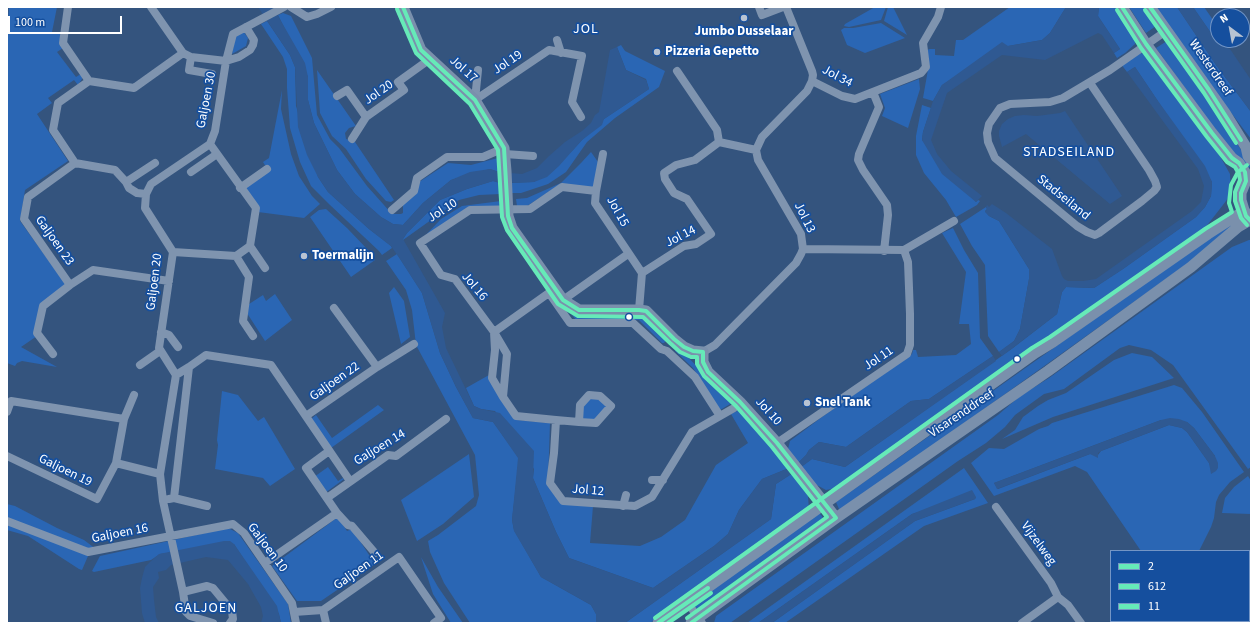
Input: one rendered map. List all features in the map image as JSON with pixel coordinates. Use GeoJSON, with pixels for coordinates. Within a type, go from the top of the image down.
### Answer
{"type":"FeatureCollection","features":[{"type":"Feature","properties":{"kind":"main road","name":"Jol 17"},"geometry":{"type":"LineString","coordinates":[[403,7],[421,50],[475,100],[504,151],[508,209]]}},
{"type":"Feature","properties":{"kind":"main road"},"geometry":{"type":"LineString","coordinates":[[1122,7],[1146,44],[1212,133],[1232,158],[1239,163],[1246,174],[1237,187],[1235,203],[1247,221]]}},
{"type":"Feature","properties":{"kind":"main road","name":"Westerdreef"},"geometry":{"type":"LineString","coordinates":[[1150,7],[1209,90],[1248,149],[1248,156],[1251,160]]}},
{"type":"Feature","properties":{"kind":"main road"},"geometry":{"type":"LineString","coordinates":[[508,209],[508,216],[512,228],[552,291],[563,300],[579,310],[646,311],[684,347],[693,351],[703,352]]}},
{"type":"Feature","properties":{"kind":"main road","name":"Visarenddreef"},"geometry":{"type":"LineString","coordinates":[[658,623],[824,503],[1208,234],[1247,221]]}},
{"type":"Feature","properties":{"kind":"main road","name":"Visarenddreef"},"geometry":{"type":"LineString","coordinates":[[697,621],[836,518],[1048,371],[1191,267],[1247,221]]}},
{"type":"Feature","properties":{"kind":"main road","name":"Jol 10"},"geometry":{"type":"LineString","coordinates":[[703,352],[703,362],[708,372],[740,402],[777,442],[836,518]]}},
{"type":"Feature","properties":{"kind":"street"},"geometry":{"type":"LineString","coordinates":[[68,7],[63,43],[89,81]]}},
{"type":"Feature","properties":{"kind":"street"},"geometry":{"type":"LineString","coordinates":[[151,7],[187,55],[188,70],[212,74]]}},
{"type":"Feature","properties":{"kind":"street"},"geometry":{"type":"LineString","coordinates":[[291,7],[307,17],[331,7]]}},
{"type":"Feature","properties":{"kind":"street"},"geometry":{"type":"LineString","coordinates":[[759,7],[762,15],[783,7]]}},
{"type":"Feature","properties":{"kind":"street","name":"Jol 34"},"geometry":{"type":"LineString","coordinates":[[786,7],[812,71],[812,81],[842,96],[855,99],[921,73],[926,67],[923,43],[938,17],[940,7]]}},
{"type":"Feature","properties":{"kind":"street","name":"Galjoen 30"},"geometry":{"type":"LineString","coordinates":[[146,194],[151,184],[210,144],[215,131],[226,61],[233,34],[282,8]]}},
{"type":"Feature","properties":{"kind":"street"},"geometry":{"type":"LineString","coordinates":[[146,194],[137,193],[129,188],[126,182],[115,170],[75,163],[53,130],[58,104],[89,81],[134,88],[187,55],[226,61],[239,57],[250,50],[253,45],[254,40],[246,27]]}},
{"type":"Feature","properties":{"kind":"street","name":"Stadseiland"},"geometry":{"type":"LineString","coordinates":[[1090,83],[1149,170],[1157,187],[1142,201],[1096,235],[1077,226],[994,158],[988,142],[987,133],[989,124],[1000,108],[1010,104],[1050,102],[1063,98],[1110,70],[1166,31]]}},
{"type":"Feature","properties":{"kind":"street"},"geometry":{"type":"LineString","coordinates":[[557,40],[561,53]]}},
{"type":"Feature","properties":{"kind":"street","name":"Jol 19"},"geometry":{"type":"LineString","coordinates":[[475,100],[549,50],[582,56],[572,102],[581,117]]}},
{"type":"Feature","properties":{"kind":"street","name":"Jol 20"},"geometry":{"type":"LineString","coordinates":[[352,139],[366,116],[404,90],[398,82],[430,59]]}},
{"type":"Feature","properties":{"kind":"street","name":"Jol 19"},"geometry":{"type":"LineString","coordinates":[[475,100],[478,70]]}},
{"type":"Feature","properties":{"kind":"street"},"geometry":{"type":"LineString","coordinates":[[677,71],[717,130],[719,142],[756,150],[762,137],[808,91],[812,81]]}},
{"type":"Feature","properties":{"kind":"street","name":"Jol 20"},"geometry":{"type":"LineString","coordinates":[[337,96],[347,90],[366,116]]}},
{"type":"Feature","properties":{"kind":"street"},"geometry":{"type":"LineString","coordinates":[[873,92],[879,107],[859,154],[858,160],[863,170],[887,205],[888,215],[884,251]]}},
{"type":"Feature","properties":{"kind":"street","name":"Jol 14"},"geometry":{"type":"LineString","coordinates":[[642,273],[684,246],[696,244],[711,234],[687,199],[674,193],[665,179],[664,173],[676,165],[695,160],[719,142]]}},
{"type":"Feature","properties":{"kind":"street"},"geometry":{"type":"LineString","coordinates":[[210,144],[240,188],[256,208],[250,246],[265,268]]}},
{"type":"Feature","properties":{"kind":"street","name":"Jol 13"},"geometry":{"type":"LineString","coordinates":[[703,352],[715,345],[796,263],[802,254],[803,249],[801,234],[758,160],[756,150]]}},
{"type":"Feature","properties":{"kind":"street"},"geometry":{"type":"LineString","coordinates":[[392,210],[414,191],[417,178],[447,157],[483,157],[504,151],[532,156]]}},
{"type":"Feature","properties":{"kind":"street"},"geometry":{"type":"LineString","coordinates":[[191,172],[217,154]]}},
{"type":"Feature","properties":{"kind":"street","name":"Jol 15"},"geometry":{"type":"LineString","coordinates":[[603,154],[595,203],[642,273]]}},
{"type":"Feature","properties":{"kind":"street","name":"Galjoen 23"},"geometry":{"type":"LineString","coordinates":[[70,285],[24,219],[28,197],[75,163]]}},
{"type":"Feature","properties":{"kind":"street"},"geometry":{"type":"LineString","coordinates":[[126,182],[155,163]]}},
{"type":"Feature","properties":{"kind":"street"},"geometry":{"type":"LineString","coordinates":[[240,188],[267,169]]}},
{"type":"Feature","properties":{"kind":"street","name":"Jol 10"},"geometry":{"type":"LineString","coordinates":[[420,243],[470,210],[530,208],[562,187],[596,191]]}},
{"type":"Feature","properties":{"kind":"street","name":"Galjoen 20"},"geometry":{"type":"LineString","coordinates":[[146,194],[145,208],[173,252],[161,332],[160,351]]}},
{"type":"Feature","properties":{"kind":"street"},"geometry":{"type":"LineString","coordinates":[[803,249],[904,250],[954,221]]}},
{"type":"Feature","properties":{"kind":"street","name":"Jol 16"},"geometry":{"type":"LineString","coordinates":[[420,243],[441,275],[455,279],[494,332],[507,354],[503,397]]}},
{"type":"Feature","properties":{"kind":"street"},"geometry":{"type":"LineString","coordinates":[[173,252],[236,256],[250,246]]}},
{"type":"Feature","properties":{"kind":"street","name":"Jol 11"},"geometry":{"type":"LineString","coordinates":[[777,442],[907,354],[910,345],[910,314],[908,262],[904,250]]}},
{"type":"Feature","properties":{"kind":"street"},"geometry":{"type":"LineString","coordinates":[[563,300],[628,254]]}},
{"type":"Feature","properties":{"kind":"street"},"geometry":{"type":"LineString","coordinates":[[236,256],[249,277],[243,320],[253,336]]}},
{"type":"Feature","properties":{"kind":"street","name":"Galjoen 23"},"geometry":{"type":"LineString","coordinates":[[53,354],[37,333],[43,306],[70,285],[93,270],[169,281]]}},
{"type":"Feature","properties":{"kind":"street"},"geometry":{"type":"LineString","coordinates":[[639,310],[642,273]]}},
{"type":"Feature","properties":{"kind":"street"},"geometry":{"type":"LineString","coordinates":[[579,422],[516,416],[492,378],[495,350],[494,332],[552,291],[570,323],[633,323],[661,348],[667,351],[695,377],[720,416]]}},
{"type":"Feature","properties":{"kind":"street","name":"Galjoen 22"},"geometry":{"type":"LineString","coordinates":[[334,308],[377,368]]}},
{"type":"Feature","properties":{"kind":"street"},"geometry":{"type":"LineString","coordinates":[[161,332],[169,335],[178,347]]}},
{"type":"Feature","properties":{"kind":"street"},"geometry":{"type":"LineString","coordinates":[[667,351],[674,339]]}},
{"type":"Feature","properties":{"kind":"street","name":"Galjoen 22"},"geometry":{"type":"LineString","coordinates":[[306,416],[414,344]]}},
{"type":"Feature","properties":{"kind":"street"},"geometry":{"type":"LineString","coordinates":[[140,365],[160,351],[176,375],[160,474],[163,501],[186,612],[190,616],[213,623]]}},
{"type":"Feature","properties":{"kind":"street","name":"Galjoen 22"},"geometry":{"type":"LineString","coordinates":[[189,367],[206,355],[271,365],[350,481]]}},
{"type":"Feature","properties":{"kind":"street"},"geometry":{"type":"LineString","coordinates":[[176,375],[189,367]]}},
{"type":"Feature","properties":{"kind":"street"},"geometry":{"type":"LineString","coordinates":[[174,498],[189,367]]}},
{"type":"Feature","properties":{"kind":"street","name":"Galjoen 19"},"geometry":{"type":"LineString","coordinates":[[7,456],[96,499],[116,463],[124,419],[134,395]]}},
{"type":"Feature","properties":{"kind":"street"},"geometry":{"type":"LineString","coordinates":[[7,412],[11,401],[124,419]]}},
{"type":"Feature","properties":{"kind":"street","name":"Jol 12"},"geometry":{"type":"LineString","coordinates":[[556,420],[550,483],[563,501],[635,506],[652,497],[692,432],[734,408],[740,402]]}},
{"type":"Feature","properties":{"kind":"street","name":"Galjoen 14"},"geometry":{"type":"LineString","coordinates":[[327,498],[388,455],[396,456],[446,419]]}},
{"type":"Feature","properties":{"kind":"street"},"geometry":{"type":"LineString","coordinates":[[325,454],[306,468],[337,513],[348,525],[352,526],[375,553]]}},
{"type":"Feature","properties":{"kind":"street"},"geometry":{"type":"LineString","coordinates":[[116,463],[160,474]]}},
{"type":"Feature","properties":{"kind":"street"},"geometry":{"type":"LineString","coordinates":[[652,480],[663,480]]}},
{"type":"Feature","properties":{"kind":"street"},"geometry":{"type":"LineString","coordinates":[[623,506],[626,495]]}},
{"type":"Feature","properties":{"kind":"street"},"geometry":{"type":"LineString","coordinates":[[163,501],[174,498],[208,506]]}},
{"type":"Feature","properties":{"kind":"street","name":"Vijzelweg"},"geometry":{"type":"LineString","coordinates":[[996,507],[1051,584],[1058,597],[1068,605],[1081,623]]}},
{"type":"Feature","properties":{"kind":"street"},"geometry":{"type":"LineString","coordinates":[[264,563],[337,513]]}},
{"type":"Feature","properties":{"kind":"street","name":"Galjoen 16"},"geometry":{"type":"LineString","coordinates":[[7,521],[88,552],[170,537]]}},
{"type":"Feature","properties":{"kind":"street","name":"Galjoen 10"},"geometry":{"type":"LineString","coordinates":[[170,537],[233,524],[244,533],[292,603],[296,622]]}},
{"type":"Feature","properties":{"kind":"street","name":"Galjoen 11"},"geometry":{"type":"LineString","coordinates":[[323,610],[400,557],[441,618],[434,623]]}},
{"type":"Feature","properties":{"kind":"street"},"geometry":{"type":"LineString","coordinates":[[182,592],[207,586],[213,588],[232,611],[233,619],[230,623]]}},
{"type":"Feature","properties":{"kind":"street"},"geometry":{"type":"LineString","coordinates":[[1022,623],[1058,597]]}},
{"type":"Feature","properties":{"kind":"street"},"geometry":{"type":"LineString","coordinates":[[687,602],[697,621]]}},
{"type":"Feature","properties":{"kind":"street"},"geometry":{"type":"LineString","coordinates":[[294,612],[323,610],[326,623]]}},
{"type":"Feature","properties":{"kind":"shaded area"},"geometry":{"type":"Polygon","coordinates":[[[9,7],[57,7],[52,32],[60,34],[63,48],[57,52],[76,77],[81,74],[82,76],[82,79],[78,85],[74,80],[48,98],[52,103],[37,114],[68,161],[25,190],[20,221],[67,286],[41,303],[37,336],[21,347],[57,367],[22,361],[17,363],[15,366],[7,363],[7,37],[9,7]]]}},
{"type":"Feature","properties":{"kind":"shaded area"},"geometry":{"type":"Polygon","coordinates":[[[258,7],[273,7],[305,63],[308,77],[308,100],[314,123],[337,170],[355,194],[381,217],[393,224],[403,225],[423,203],[451,180],[470,172],[490,169],[499,172],[522,174],[537,168],[565,142],[591,123],[595,115],[599,112],[610,50],[617,47],[626,70],[646,80],[649,89],[604,119],[602,125],[582,140],[547,177],[534,182],[500,183],[493,181],[467,189],[440,200],[407,233],[403,239],[445,313],[442,327],[446,348],[474,406],[500,413],[534,451],[533,478],[569,558],[653,588],[714,546],[728,534],[739,510],[762,479],[789,468],[793,473],[776,484],[771,519],[625,623],[596,623],[596,614],[591,605],[541,577],[514,531],[512,520],[518,458],[493,422],[473,418],[440,353],[422,293],[391,246],[369,229],[328,192],[318,177],[307,155],[298,127],[295,67],[290,55],[258,7]]]}},
{"type":"Feature","properties":{"kind":"shaded area"},"geometry":{"type":"Polygon","coordinates":[[[875,7],[886,7],[881,20],[849,27],[844,26],[845,24],[875,7]]]}},
{"type":"Feature","properties":{"kind":"shaded area"},"geometry":{"type":"Polygon","coordinates":[[[888,7],[893,7],[907,35],[884,21],[888,7]]]}},
{"type":"Feature","properties":{"kind":"shaded area"},"geometry":{"type":"Polygon","coordinates":[[[1010,7],[1066,7],[1050,33],[1042,40],[1008,46],[942,85],[933,101],[923,98],[929,64],[927,50],[935,49],[935,55],[954,56],[956,40],[963,40],[1010,7]]]}},
{"type":"Feature","properties":{"kind":"shaded area"},"geometry":{"type":"Polygon","coordinates":[[[1066,7],[1099,7],[1098,16],[1120,49],[1114,53],[1102,35],[1098,33],[1045,60],[1002,55],[947,93],[931,140],[937,154],[951,171],[982,196],[976,202],[942,174],[922,140],[923,132],[933,101],[942,85],[1002,42],[1008,46],[1042,40],[1050,33],[1066,7]]]}},
{"type":"Feature","properties":{"kind":"shaded area"},"geometry":{"type":"Polygon","coordinates":[[[1099,7],[1117,7],[1136,36],[1135,44],[1117,58],[1114,53],[1120,49],[1098,16],[1099,7]]]}},
{"type":"Feature","properties":{"kind":"shaded area"},"geometry":{"type":"Polygon","coordinates":[[[1129,7],[1143,7],[1156,26],[1146,33],[1129,7]]]}},
{"type":"Feature","properties":{"kind":"shaded area"},"geometry":{"type":"Polygon","coordinates":[[[1155,7],[1177,7],[1216,65],[1251,112],[1251,139],[1198,69],[1155,7]]]}},
{"type":"Feature","properties":{"kind":"shaded area"},"geometry":{"type":"Polygon","coordinates":[[[1177,7],[1193,7],[1210,32],[1210,48],[1230,49],[1251,80],[1251,112],[1216,65],[1177,7]]]}},
{"type":"Feature","properties":{"kind":"shaded area"},"geometry":{"type":"Polygon","coordinates":[[[1193,7],[1204,7],[1210,16],[1210,32],[1193,7]]]}},
{"type":"Feature","properties":{"kind":"shaded area"},"geometry":{"type":"Polygon","coordinates":[[[283,13],[291,16],[312,58],[317,115],[330,139],[339,148],[367,186],[392,214],[403,213],[403,202],[416,184],[448,163],[471,165],[498,158],[499,172],[490,169],[451,180],[423,203],[403,225],[393,224],[381,217],[355,194],[337,170],[314,123],[308,100],[308,77],[278,15],[283,13]]]}},
{"type":"Feature","properties":{"kind":"shaded area"},"geometry":{"type":"Polygon","coordinates":[[[267,21],[290,55],[295,67],[296,106],[318,177],[328,192],[369,229],[391,246],[392,248],[382,255],[311,186],[300,162],[290,128],[287,69],[283,57],[261,24],[267,21]]]}},
{"type":"Feature","properties":{"kind":"shaded area"},"geometry":{"type":"Polygon","coordinates":[[[881,23],[905,38],[865,53],[847,45],[841,30],[844,28],[853,28],[881,23]]]}},
{"type":"Feature","properties":{"kind":"shaded area"},"geometry":{"type":"Polygon","coordinates":[[[243,31],[248,38],[246,46],[232,54],[236,34],[243,31]]]}},
{"type":"Feature","properties":{"kind":"shaded area"},"geometry":{"type":"Polygon","coordinates":[[[1167,41],[1251,165],[1247,169],[1225,143],[1156,48],[1167,41]]]}},
{"type":"Feature","properties":{"kind":"shaded area"},"geometry":{"type":"Polygon","coordinates":[[[621,45],[625,51],[665,71],[659,87],[615,118],[587,142],[566,172],[548,184],[521,193],[510,193],[509,183],[534,182],[572,151],[604,119],[649,89],[646,79],[626,70],[617,47],[621,45]]]}},
{"type":"Feature","properties":{"kind":"shaded area"},"geometry":{"type":"Polygon","coordinates":[[[1139,53],[1148,54],[1216,149],[1230,174],[1231,193],[1226,201],[1205,228],[841,487],[826,490],[813,483],[801,467],[812,459],[845,467],[1013,348],[1057,314],[1062,292],[1066,287],[1094,288],[1196,217],[1205,207],[1211,196],[1212,182],[1135,67],[1127,72],[1121,64],[1139,53]]]}},
{"type":"Feature","properties":{"kind":"shaded area"},"geometry":{"type":"Polygon","coordinates":[[[1135,67],[1205,166],[1212,182],[1211,196],[1205,207],[1196,217],[1094,288],[1066,287],[1062,292],[1057,314],[1002,356],[999,352],[1014,341],[1020,329],[1029,279],[1029,269],[999,221],[989,216],[985,212],[987,205],[989,207],[992,204],[1006,213],[1052,249],[1064,279],[1068,281],[1083,281],[1096,279],[1192,211],[1201,202],[1204,186],[1198,169],[1127,72],[1135,67]]]}},
{"type":"Feature","properties":{"kind":"shaded area"},"geometry":{"type":"Polygon","coordinates":[[[317,70],[356,126],[349,128],[345,133],[346,139],[355,142],[394,200],[391,202],[386,201],[366,179],[346,149],[332,136],[320,113],[317,70]]]}},
{"type":"Feature","properties":{"kind":"shaded area"},"geometry":{"type":"Polygon","coordinates":[[[919,79],[920,89],[908,128],[882,116],[885,108],[880,94],[919,79]]]}},
{"type":"Feature","properties":{"kind":"shaded area"},"geometry":{"type":"Polygon","coordinates":[[[282,90],[281,109],[291,154],[299,176],[312,196],[320,204],[304,218],[258,212],[244,188],[268,170],[263,162],[269,158],[282,90]]]}},
{"type":"Feature","properties":{"kind":"shaded area"},"geometry":{"type":"Polygon","coordinates":[[[922,105],[931,108],[923,132],[922,140],[976,202],[978,200],[980,201],[977,205],[956,217],[946,200],[924,173],[916,155],[916,136],[922,105]]]}},
{"type":"Feature","properties":{"kind":"shaded area"},"geometry":{"type":"Polygon","coordinates":[[[1065,111],[1122,196],[1110,204],[1026,134],[1002,147],[999,131],[1002,124],[1008,119],[1015,116],[1037,116],[1065,111]]]}},
{"type":"Feature","properties":{"kind":"shaded area"},"geometry":{"type":"Polygon","coordinates":[[[591,152],[598,162],[594,188],[556,187],[524,208],[517,206],[516,199],[527,198],[561,183],[591,152]]]}},
{"type":"Feature","properties":{"kind":"shaded area"},"geometry":{"type":"Polygon","coordinates":[[[493,181],[500,183],[501,194],[479,195],[459,200],[403,240],[407,233],[440,200],[467,189],[493,181]]]}},
{"type":"Feature","properties":{"kind":"shaded area"},"geometry":{"type":"Polygon","coordinates":[[[501,201],[501,206],[467,208],[420,241],[441,219],[462,206],[501,201]]]}},
{"type":"Feature","properties":{"kind":"shaded area"},"geometry":{"type":"Polygon","coordinates":[[[986,207],[987,209],[985,211],[989,216],[999,221],[1029,269],[1029,279],[1020,329],[1014,341],[999,352],[988,336],[985,265],[972,246],[960,224],[986,207]]]}},
{"type":"Feature","properties":{"kind":"shaded area"},"geometry":{"type":"Polygon","coordinates":[[[326,209],[347,228],[369,251],[375,260],[351,277],[310,217],[319,210],[326,209]]]}},
{"type":"Feature","properties":{"kind":"shaded area"},"geometry":{"type":"Polygon","coordinates":[[[1238,219],[1222,239],[844,509],[839,509],[836,502],[1238,219]]]}},
{"type":"Feature","properties":{"kind":"shaded area"},"geometry":{"type":"Polygon","coordinates":[[[953,228],[978,273],[980,338],[993,356],[929,399],[911,401],[846,447],[819,442],[809,450],[798,463],[788,449],[790,441],[912,354],[913,350],[916,350],[918,357],[956,355],[971,344],[969,324],[959,324],[966,272],[942,233],[953,228]]]}},
{"type":"Feature","properties":{"kind":"shaded area"},"geometry":{"type":"Polygon","coordinates":[[[1251,240],[1251,467],[1248,469],[1173,365],[1151,350],[1129,345],[1120,348],[1064,389],[1044,394],[1015,415],[1005,427],[986,443],[958,461],[730,623],[714,623],[716,616],[998,415],[1020,396],[1049,378],[1232,247],[1251,240]]]}},
{"type":"Feature","properties":{"kind":"shaded area"},"geometry":{"type":"Polygon","coordinates":[[[397,254],[422,293],[440,353],[473,418],[493,422],[519,458],[512,520],[514,530],[541,577],[591,605],[596,614],[596,623],[470,623],[444,583],[430,552],[428,541],[476,506],[479,495],[475,455],[416,345],[412,310],[406,290],[386,261],[397,254]]]}},
{"type":"Feature","properties":{"kind":"shaded area"},"geometry":{"type":"Polygon","coordinates":[[[394,287],[404,301],[410,337],[401,344],[389,293],[394,287]]]}},
{"type":"Feature","properties":{"kind":"shaded area"},"geometry":{"type":"Polygon","coordinates":[[[275,294],[292,320],[265,341],[245,310],[246,306],[263,295],[266,301],[275,294]]]}},
{"type":"Feature","properties":{"kind":"shaded area"},"geometry":{"type":"Polygon","coordinates":[[[566,307],[643,315],[668,338],[664,343],[662,343],[639,320],[576,320],[566,307]]]}},
{"type":"Feature","properties":{"kind":"shaded area"},"geometry":{"type":"Polygon","coordinates":[[[675,344],[732,403],[720,410],[693,368],[675,351],[675,344]]]}},
{"type":"Feature","properties":{"kind":"shaded area"},"geometry":{"type":"Polygon","coordinates":[[[1132,353],[1152,357],[1174,378],[1053,417],[1002,439],[1015,430],[1023,417],[1038,406],[1048,400],[1066,393],[1114,360],[1132,353]]]}},
{"type":"Feature","properties":{"kind":"shaded area"},"geometry":{"type":"Polygon","coordinates":[[[993,356],[996,361],[845,467],[812,459],[801,467],[798,463],[809,450],[819,442],[846,447],[911,401],[929,399],[993,356]]]}},
{"type":"Feature","properties":{"kind":"shaded area"},"geometry":{"type":"Polygon","coordinates":[[[489,375],[517,420],[550,423],[548,483],[561,503],[593,506],[590,543],[640,546],[661,537],[685,520],[716,465],[748,443],[731,414],[739,410],[776,448],[789,468],[762,479],[739,510],[728,534],[714,546],[653,588],[569,558],[533,478],[534,469],[495,411],[481,409],[474,406],[466,388],[489,375]]]}},
{"type":"Feature","properties":{"kind":"shaded area"},"geometry":{"type":"Polygon","coordinates":[[[1174,385],[1182,388],[1202,412],[1244,472],[1230,482],[1219,495],[1216,502],[1211,527],[1200,550],[1140,550],[1087,472],[1075,466],[994,496],[971,463],[989,448],[1004,449],[1039,429],[1052,423],[1174,385]],[[1161,420],[994,483],[998,489],[1090,454],[1098,455],[1101,451],[1169,425],[1182,428],[1187,432],[1211,468],[1215,456],[1194,428],[1187,422],[1161,420]]]}},
{"type":"Feature","properties":{"kind":"shaded area"},"geometry":{"type":"Polygon","coordinates":[[[222,391],[238,395],[258,421],[264,417],[295,469],[270,486],[263,478],[215,469],[222,391]]]}},
{"type":"Feature","properties":{"kind":"shaded area"},"geometry":{"type":"Polygon","coordinates":[[[589,399],[602,399],[609,408],[597,420],[583,419],[583,405],[589,399]]]}},
{"type":"Feature","properties":{"kind":"shaded area"},"geometry":{"type":"Polygon","coordinates":[[[378,405],[384,410],[331,448],[311,419],[316,415],[332,438],[378,405]]]}},
{"type":"Feature","properties":{"kind":"shaded area"},"geometry":{"type":"Polygon","coordinates":[[[1170,418],[1187,422],[1194,428],[1215,456],[1218,463],[1218,468],[1216,471],[1211,474],[1209,463],[1187,432],[1182,428],[1169,425],[1101,451],[1098,453],[1098,458],[1090,454],[997,489],[994,483],[1161,420],[1170,418]]]}},
{"type":"Feature","properties":{"kind":"shaded area"},"geometry":{"type":"Polygon","coordinates":[[[469,454],[474,497],[443,524],[417,541],[401,500],[469,454]]]}},
{"type":"Feature","properties":{"kind":"shaded area"},"geometry":{"type":"Polygon","coordinates":[[[328,467],[338,481],[343,478],[344,479],[325,493],[314,477],[328,467]]]}},
{"type":"Feature","properties":{"kind":"shaded area"},"geometry":{"type":"Polygon","coordinates":[[[964,468],[988,503],[924,526],[785,623],[772,623],[915,521],[975,499],[976,497],[912,514],[758,623],[747,623],[964,468]]]}},
{"type":"Feature","properties":{"kind":"shaded area"},"geometry":{"type":"Polygon","coordinates":[[[793,473],[808,496],[809,510],[650,623],[625,623],[771,519],[776,484],[793,473]]]}},
{"type":"Feature","properties":{"kind":"shaded area"},"geometry":{"type":"Polygon","coordinates":[[[1248,476],[1251,481],[1251,514],[1222,513],[1225,498],[1234,487],[1248,476]]]}},
{"type":"Feature","properties":{"kind":"shaded area"},"geometry":{"type":"Polygon","coordinates":[[[972,490],[976,497],[975,499],[915,521],[772,623],[758,623],[912,514],[972,490]]]}},
{"type":"Feature","properties":{"kind":"shaded area"},"geometry":{"type":"Polygon","coordinates":[[[7,504],[15,506],[84,540],[96,549],[91,549],[82,570],[28,536],[7,530],[7,504]]]}},
{"type":"Feature","properties":{"kind":"shaded area"},"geometry":{"type":"Polygon","coordinates":[[[819,513],[823,519],[698,610],[693,604],[819,513]]]}},
{"type":"Feature","properties":{"kind":"shaded area"},"geometry":{"type":"Polygon","coordinates":[[[338,517],[347,531],[352,529],[375,564],[321,601],[297,601],[272,566],[338,517]]]}},
{"type":"Feature","properties":{"kind":"shaded area"},"geometry":{"type":"Polygon","coordinates":[[[228,528],[238,533],[288,604],[291,623],[281,623],[279,614],[234,544],[160,554],[151,560],[94,572],[92,571],[100,556],[228,528]]]}},
{"type":"Feature","properties":{"kind":"shaded area"},"geometry":{"type":"Polygon","coordinates":[[[230,541],[234,544],[277,606],[281,623],[261,623],[263,616],[261,607],[248,584],[228,560],[206,557],[171,565],[166,570],[158,572],[159,578],[153,587],[156,617],[159,623],[145,623],[142,613],[140,588],[145,567],[159,554],[230,541]]]}},
{"type":"Feature","properties":{"kind":"shaded area"},"geometry":{"type":"Polygon","coordinates":[[[421,557],[438,587],[463,623],[451,623],[433,594],[421,557]]]}},
{"type":"Feature","properties":{"kind":"transit line","name":"2"},"geometry":{"type":"LineString","coordinates":[[403,7],[421,50],[475,100],[504,148],[508,216],[512,228],[563,300],[579,310],[646,311],[684,347],[693,351],[703,352],[703,362],[708,372],[740,402],[777,443],[836,518],[691,623]]}},
{"type":"Feature","properties":{"kind":"transit line","name":"2"},"geometry":{"type":"LineString","coordinates":[[1122,7],[1146,44],[1212,133],[1232,158],[1239,163],[1245,172],[1246,181],[1241,193],[1241,200],[1246,216],[1251,221]]}},
{"type":"Feature","properties":{"kind":"transit line","name":"2"},"geometry":{"type":"LineString","coordinates":[[1150,7],[1209,90],[1241,140]]}},
{"type":"Feature","properties":{"kind":"transit line","name":"612"},"geometry":{"type":"LineString","coordinates":[[397,9],[416,53],[470,104],[498,150],[502,217],[507,230],[558,304],[578,316],[643,317],[680,352],[691,357],[697,357],[697,364],[704,376],[736,406],[772,447],[827,517],[687,618]]}},
{"type":"Feature","properties":{"kind":"transit line","name":"612"},"geometry":{"type":"LineString","coordinates":[[1117,10],[1141,48],[1207,137],[1227,162],[1235,167],[1239,174],[1240,180],[1235,192],[1235,201],[1241,218],[1247,225]]}},
{"type":"Feature","properties":{"kind":"transit line","name":"612"},"geometry":{"type":"LineString","coordinates":[[1145,10],[1204,93],[1236,143]]}},
{"type":"Feature","properties":{"kind":"transit line","name":"11"},"geometry":{"type":"LineString","coordinates":[[655,618],[1032,348],[1232,212],[1229,203],[1231,185],[1238,172],[1247,165]]}},
{"type":"Feature","properties":{"kind":"transit line","name":"2"},"geometry":{"type":"LineString","coordinates":[[658,623],[708,588]]}},
{"type":"Feature","properties":{"kind":"transit line","name":"612"},"geometry":{"type":"LineString","coordinates":[[668,623],[711,593]]}},
{"type":"Feature","properties":{"kind":"place","name":"Jumbo Dusselaar"},"geometry":{"type":"Point","coordinates":[744,18]}},
{"type":"Feature","properties":{"kind":"place","name":"Pizzeria Gepetto"},"geometry":{"type":"Point","coordinates":[657,52]}},
{"type":"Feature","properties":{"kind":"place","name":"Toermalijn"},"geometry":{"type":"Point","coordinates":[304,256]}},
{"type":"Feature","properties":{"kind":"place","name":"Snel Tank"},"geometry":{"type":"Point","coordinates":[807,403]}},
{"type":"Feature","properties":{"kind":"district","name":"JOL"},"geometry":{"type":"Point","coordinates":[586,30]}},
{"type":"Feature","properties":{"kind":"district","name":"STADSEILAND"},"geometry":{"type":"Point","coordinates":[1069,153]}},
{"type":"Feature","properties":{"kind":"district","name":"GALJOEN"},"geometry":{"type":"Point","coordinates":[206,609]}}]}
